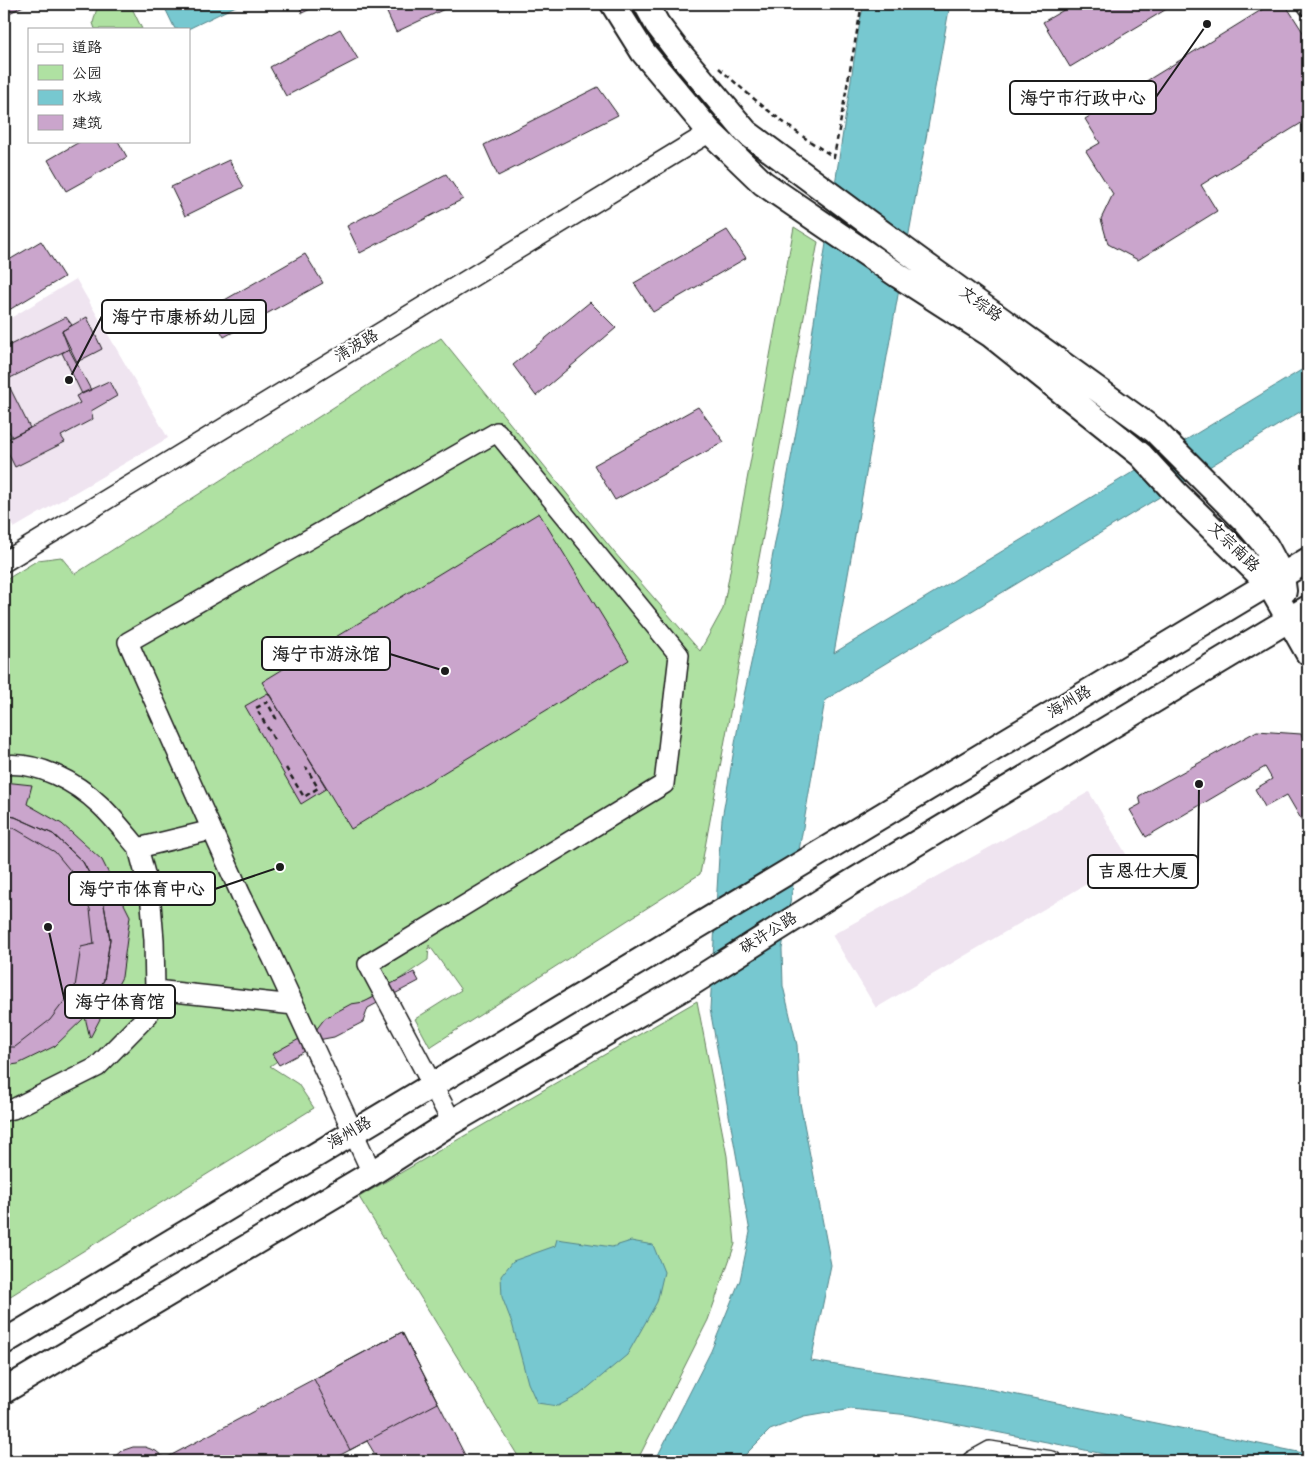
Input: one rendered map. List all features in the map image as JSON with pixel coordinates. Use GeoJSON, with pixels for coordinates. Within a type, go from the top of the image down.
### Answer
{"type":"FeatureCollection","features":[{"type":"Feature","properties":{"kind":"main road","name":"文宗南路"},"geometry":{"type":"LineString","coordinates":[[613,4],[643,52],[710,132],[763,183],[811,214],[899,276],[991,335],[1141,455],[1175,492],[1276,580]]}},
{"type":"Feature","properties":{"kind":"main road","name":"文综路"},"geometry":{"type":"LineString","coordinates":[[646,4],[657,24],[676,49],[746,132],[1155,431],[1244,520],[1266,546],[1276,580],[1298,614]]}},
{"type":"Feature","properties":{"kind":"main road","name":"海州路"},"geometry":{"type":"LineString","coordinates":[[4,1342],[1308,560]]}},
{"type":"Feature","properties":{"kind":"main road"},"geometry":{"type":"LineString","coordinates":[[1298,614],[1308,653]]}},
{"type":"Feature","properties":{"kind":"main road","name":"硖许公路"},"geometry":{"type":"LineString","coordinates":[[452,1122],[692,984],[847,885],[1298,614]]}},
{"type":"Feature","properties":{"kind":"main road"},"geometry":{"type":"LineString","coordinates":[[4,1391],[372,1173],[452,1122]]}},
{"type":"Feature","properties":{"kind":"street","name":"清波路"},"geometry":{"type":"LineString","coordinates":[[4,561],[710,132]]}},
{"type":"Feature","properties":{"kind":"street"},"geometry":{"type":"LineString","coordinates":[[372,1173],[272,957],[240,895],[128,642],[497,432],[679,655],[664,784],[368,964],[452,1122]]}},
{"type":"Feature","properties":{"kind":"street"},"geometry":{"type":"LineString","coordinates":[[4,765],[18,763],[59,775],[100,804],[138,848],[150,892],[154,940],[155,990],[148,1015],[97,1067],[13,1109],[4,1111]]}},
{"type":"Feature","properties":{"kind":"street"},"geometry":{"type":"LineString","coordinates":[[138,848],[212,830]]}},
{"type":"Feature","properties":{"kind":"street"},"geometry":{"type":"LineString","coordinates":[[155,990],[294,1005]]}},
{"type":"Feature","properties":{"kind":"street"},"geometry":{"type":"LineString","coordinates":[[972,1461],[990,1451],[1052,1461]]}},
{"type":"Feature","properties":{"kind":"path"},"geometry":{"type":"LineString","coordinates":[[719,68],[748,95],[798,135],[834,157],[862,4]]}},
{"type":"Feature","properties":{"kind":"path"},"geometry":{"type":"LineString","coordinates":[[274,740],[256,708],[267,702],[278,722]]}},
{"type":"Feature","properties":{"kind":"path"},"geometry":{"type":"LineString","coordinates":[[286,768],[304,797],[318,788],[306,767]]}},
{"type":"Feature","properties":{"kind":"shaded area"},"geometry":{"type":"Polygon","coordinates":[[[76,279],[168,438],[14,528],[4,508],[4,322],[76,279]]]}},
{"type":"Feature","properties":{"kind":"shaded area"},"geometry":{"type":"Polygon","coordinates":[[[1089,792],[1129,859],[876,1008],[832,935],[1089,792]]]}},
{"type":"Feature","properties":{"kind":"green space"},"geometry":{"type":"Polygon","coordinates":[[[98,4],[130,4],[142,28],[95,28],[93,23],[98,4]]]}},
{"type":"Feature","properties":{"kind":"green space"},"geometry":{"type":"Polygon","coordinates":[[[794,227],[818,242],[700,874],[430,1047],[415,1019],[461,990],[429,945],[428,960],[270,1066],[298,1084],[314,1108],[4,1300],[4,581],[38,560],[61,557],[75,574],[441,338],[614,552],[700,651],[723,609],[794,227]]]}},
{"type":"Feature","properties":{"kind":"green space"},"geometry":{"type":"Polygon","coordinates":[[[697,1001],[727,1156],[735,1244],[708,1320],[637,1461],[521,1461],[359,1197],[697,1001]]]}},
{"type":"Feature","properties":{"kind":"water"},"geometry":{"type":"Polygon","coordinates":[[[163,4],[240,4],[190,28],[175,28],[163,4]]]}},
{"type":"Feature","properties":{"kind":"water"},"geometry":{"type":"Polygon","coordinates":[[[864,4],[950,4],[834,653],[1308,366],[1308,407],[825,700],[782,949],[783,986],[797,1045],[800,1103],[831,1265],[811,1361],[983,1388],[1308,1454],[1308,1461],[1135,1461],[909,1415],[851,1409],[804,1417],[770,1430],[739,1461],[655,1461],[711,1351],[740,1280],[750,1232],[710,1009],[722,819],[741,709],[760,622],[802,400],[864,4]]]}},
{"type":"Feature","properties":{"kind":"water"},"geometry":{"type":"Polygon","coordinates":[[[557,1239],[612,1247],[631,1241],[653,1245],[664,1272],[657,1302],[627,1355],[579,1395],[558,1406],[537,1403],[528,1383],[512,1323],[502,1297],[501,1276],[513,1261],[555,1246],[557,1239]]]}},
{"type":"Feature","properties":{"kind":"building"},"geometry":{"type":"Polygon","coordinates":[[[4,4],[27,4],[4,16],[4,4]]]}},
{"type":"Feature","properties":{"kind":"building"},"geometry":{"type":"Polygon","coordinates":[[[299,4],[321,4],[302,13],[299,4]]]}},
{"type":"Feature","properties":{"kind":"building"},"geometry":{"type":"Polygon","coordinates":[[[383,4],[455,4],[396,32],[383,4]]]}},
{"type":"Feature","properties":{"kind":"building"},"geometry":{"type":"Polygon","coordinates":[[[1074,4],[1175,4],[1070,67],[1043,22],[1074,4]]]}},
{"type":"Feature","properties":{"kind":"building"},"geometry":{"type":"Polygon","coordinates":[[[1271,4],[1285,4],[1308,40],[1308,119],[1201,185],[1217,211],[1138,260],[1108,244],[1101,219],[1113,194],[1086,151],[1100,143],[1085,119],[1271,4]]]}},
{"type":"Feature","properties":{"kind":"building"},"geometry":{"type":"Polygon","coordinates":[[[340,29],[358,59],[286,96],[270,67],[340,29]]]}},
{"type":"Feature","properties":{"kind":"building"},"geometry":{"type":"Polygon","coordinates":[[[598,87],[618,115],[498,176],[484,145],[598,87]]]}},
{"type":"Feature","properties":{"kind":"building"},"geometry":{"type":"Polygon","coordinates":[[[79,142],[119,142],[127,157],[66,191],[48,160],[79,142]]]}},
{"type":"Feature","properties":{"kind":"building"},"geometry":{"type":"Polygon","coordinates":[[[229,160],[244,187],[185,216],[171,187],[229,160]]]}},
{"type":"Feature","properties":{"kind":"building"},"geometry":{"type":"Polygon","coordinates":[[[446,174],[463,199],[360,253],[347,226],[446,174]]]}},
{"type":"Feature","properties":{"kind":"building"},"geometry":{"type":"Polygon","coordinates":[[[727,230],[746,258],[653,312],[634,283],[727,230]]]}},
{"type":"Feature","properties":{"kind":"building"},"geometry":{"type":"Polygon","coordinates":[[[41,241],[64,277],[4,313],[4,263],[41,241]]]}},
{"type":"Feature","properties":{"kind":"building"},"geometry":{"type":"Polygon","coordinates":[[[305,254],[323,283],[224,337],[209,309],[305,254]]]}},
{"type":"Feature","properties":{"kind":"building"},"geometry":{"type":"Polygon","coordinates":[[[590,302],[616,328],[536,396],[513,365],[590,302]]]}},
{"type":"Feature","properties":{"kind":"building"},"geometry":{"type":"Polygon","coordinates":[[[66,317],[72,325],[62,331],[69,349],[4,381],[4,348],[66,317]]]}},
{"type":"Feature","properties":{"kind":"building"},"geometry":{"type":"Polygon","coordinates":[[[87,317],[102,349],[77,362],[62,331],[87,317]]]}},
{"type":"Feature","properties":{"kind":"building"},"geometry":{"type":"Polygon","coordinates":[[[69,349],[91,390],[82,394],[62,353],[69,349]]]}},
{"type":"Feature","properties":{"kind":"building"},"geometry":{"type":"Polygon","coordinates":[[[6,380],[30,428],[12,437],[4,422],[4,381],[6,380]]]}},
{"type":"Feature","properties":{"kind":"building"},"geometry":{"type":"Polygon","coordinates":[[[109,381],[117,396],[91,411],[93,419],[61,436],[65,442],[15,467],[4,445],[4,441],[80,403],[76,396],[109,381]]]}},
{"type":"Feature","properties":{"kind":"building"},"geometry":{"type":"Polygon","coordinates":[[[698,407],[724,442],[615,500],[594,465],[698,407]]]}},
{"type":"Feature","properties":{"kind":"building"},"geometry":{"type":"Polygon","coordinates":[[[539,513],[629,660],[351,829],[262,682],[539,513]]]}},
{"type":"Feature","properties":{"kind":"building"},"geometry":{"type":"Polygon","coordinates":[[[268,693],[327,788],[301,804],[245,706],[268,693]]]}},
{"type":"Feature","properties":{"kind":"building"},"geometry":{"type":"Polygon","coordinates":[[[1257,731],[1301,734],[1308,747],[1308,831],[1287,795],[1265,807],[1255,789],[1272,779],[1265,767],[1146,837],[1130,810],[1141,804],[1139,796],[1257,731]]]}},
{"type":"Feature","properties":{"kind":"building"},"geometry":{"type":"Polygon","coordinates":[[[4,782],[32,785],[27,804],[62,824],[102,860],[130,916],[122,977],[90,1038],[85,1017],[104,980],[110,939],[103,899],[83,862],[53,834],[15,817],[4,815],[4,782]]]}},
{"type":"Feature","properties":{"kind":"building"},"geometry":{"type":"Polygon","coordinates":[[[4,815],[15,817],[53,834],[83,862],[103,899],[110,939],[104,980],[85,1017],[55,1046],[18,1064],[4,1066],[4,815]]]}},
{"type":"Feature","properties":{"kind":"building"},"geometry":{"type":"Polygon","coordinates":[[[4,828],[14,828],[55,852],[74,875],[90,909],[94,944],[81,947],[75,987],[50,1020],[15,1047],[4,1047],[4,828]]]}},
{"type":"Feature","properties":{"kind":"building"},"geometry":{"type":"Polygon","coordinates":[[[414,972],[419,981],[368,1008],[363,1022],[334,1037],[318,1040],[307,1050],[279,1065],[272,1054],[301,1038],[313,1034],[325,1018],[351,1004],[364,1002],[389,990],[387,986],[414,972]]]}},
{"type":"Feature","properties":{"kind":"building"},"geometry":{"type":"Polygon","coordinates":[[[402,1332],[468,1461],[379,1461],[367,1441],[329,1461],[167,1461],[166,1458],[402,1332]]]}},
{"type":"Feature","properties":{"kind":"building"},"geometry":{"type":"Polygon","coordinates":[[[402,1332],[438,1403],[350,1450],[314,1379],[402,1332]]]}},
{"type":"Feature","properties":{"kind":"building"},"geometry":{"type":"Polygon","coordinates":[[[133,1447],[145,1447],[156,1451],[168,1461],[110,1461],[121,1451],[133,1447]]]}},
{"type":"Feature","properties":{"kind":"place","name":"海宁市行政中心"},"geometry":{"type":"Point","coordinates":[1207,24]}},
{"type":"Feature","properties":{"kind":"place","name":"海宁市康桥幼儿园"},"geometry":{"type":"Point","coordinates":[69,380]}},
{"type":"Feature","properties":{"kind":"place","name":"海宁市游泳馆"},"geometry":{"type":"Point","coordinates":[445,671]}},
{"type":"Feature","properties":{"kind":"place","name":"吉恩仕大厦"},"geometry":{"type":"Point","coordinates":[1199,784]}},
{"type":"Feature","properties":{"kind":"place","name":"海宁市体育中心"},"geometry":{"type":"Point","coordinates":[280,867]}},
{"type":"Feature","properties":{"kind":"place","name":"海宁体育馆"},"geometry":{"type":"Point","coordinates":[48,927]}}]}
